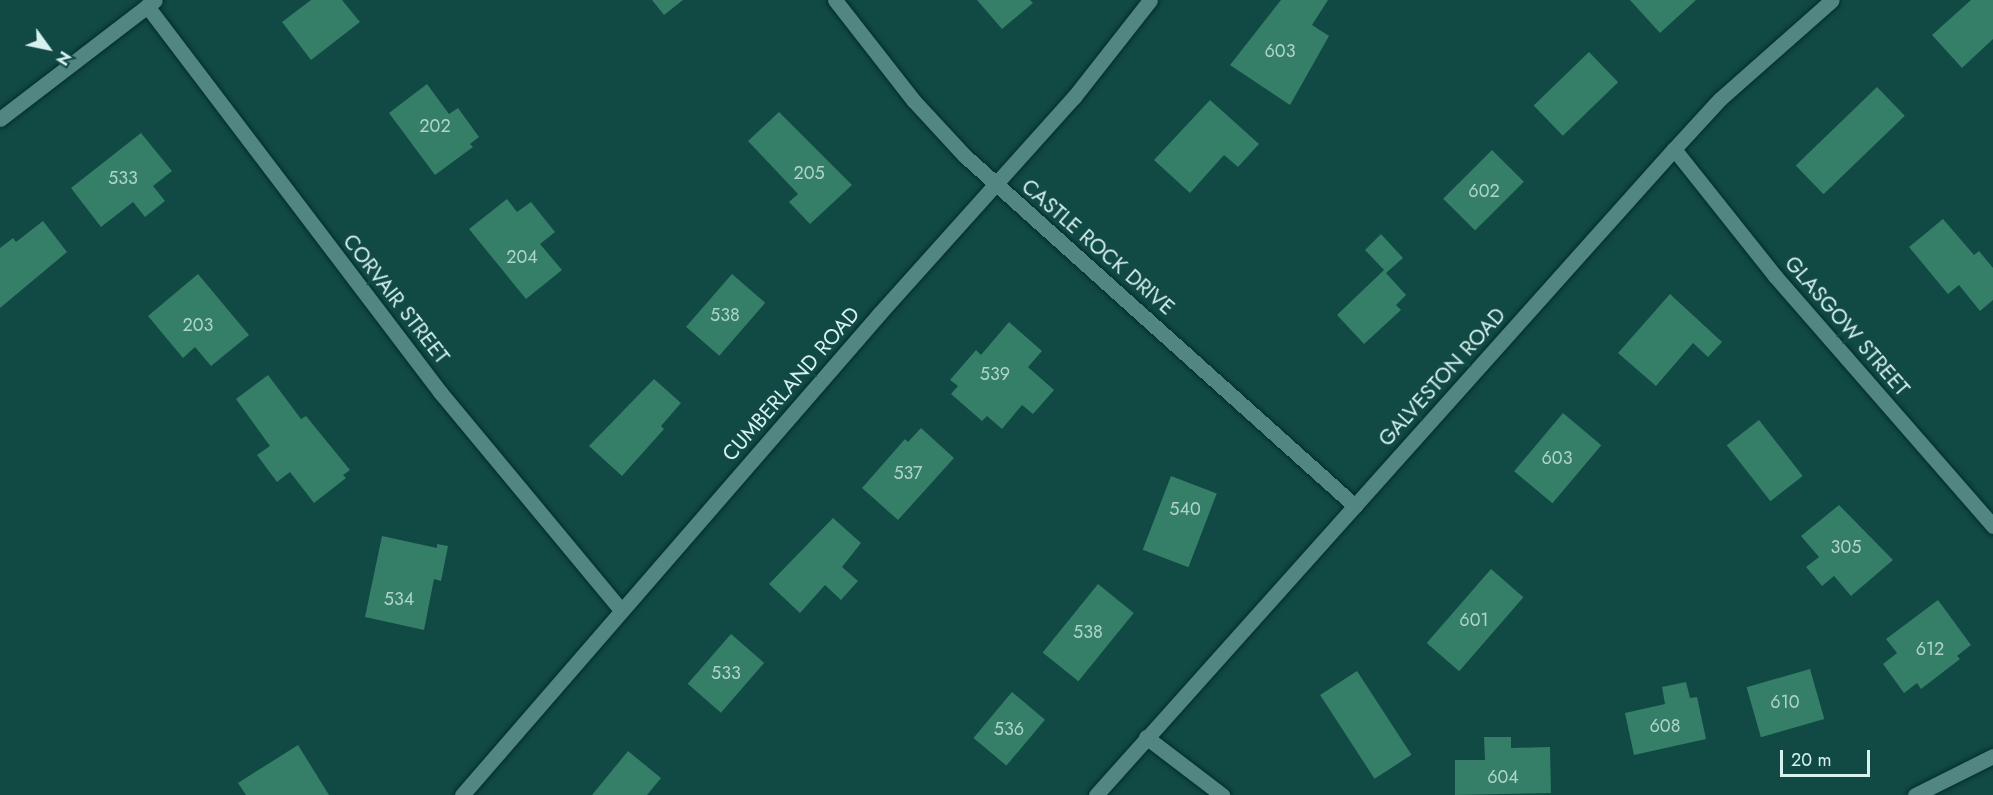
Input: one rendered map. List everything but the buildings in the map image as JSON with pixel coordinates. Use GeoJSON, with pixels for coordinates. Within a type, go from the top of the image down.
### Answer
{"type":"FeatureCollection","features":[{"type":"Feature","properties":{"kind":"street","name":"CASTLE ROCK DRIVE"},"geometry":{"type":"LineString","coordinates":[[835,0],[914,101],[995,184],[1355,506]]}},
{"type":"Feature","properties":{"kind":"street","name":"CUMBERLAND ROAD"},"geometry":{"type":"LineString","coordinates":[[462,795],[621,610],[1081,88],[1150,0]]}},
{"type":"Feature","properties":{"kind":"street","name":"GALVESTON ROAD"},"geometry":{"type":"LineString","coordinates":[[1096,795],[1720,99],[1832,0]]}},
{"type":"Feature","properties":{"kind":"street"},"geometry":{"type":"LineString","coordinates":[[0,119],[151,3]]}},
{"type":"Feature","properties":{"kind":"street","name":"CORVAIR STREET"},"geometry":{"type":"LineString","coordinates":[[151,3],[440,392],[621,610]]}},
{"type":"Feature","properties":{"kind":"street","name":"GLASGOW STREET"},"geometry":{"type":"LineString","coordinates":[[1674,149],[1775,276],[1993,526]]}},
{"type":"Feature","properties":{"kind":"street"},"geometry":{"type":"LineString","coordinates":[[1146,737],[1222,795]]}},
{"type":"Feature","properties":{"kind":"street"},"geometry":{"type":"LineString","coordinates":[[1915,795],[1993,756]]}}]}
